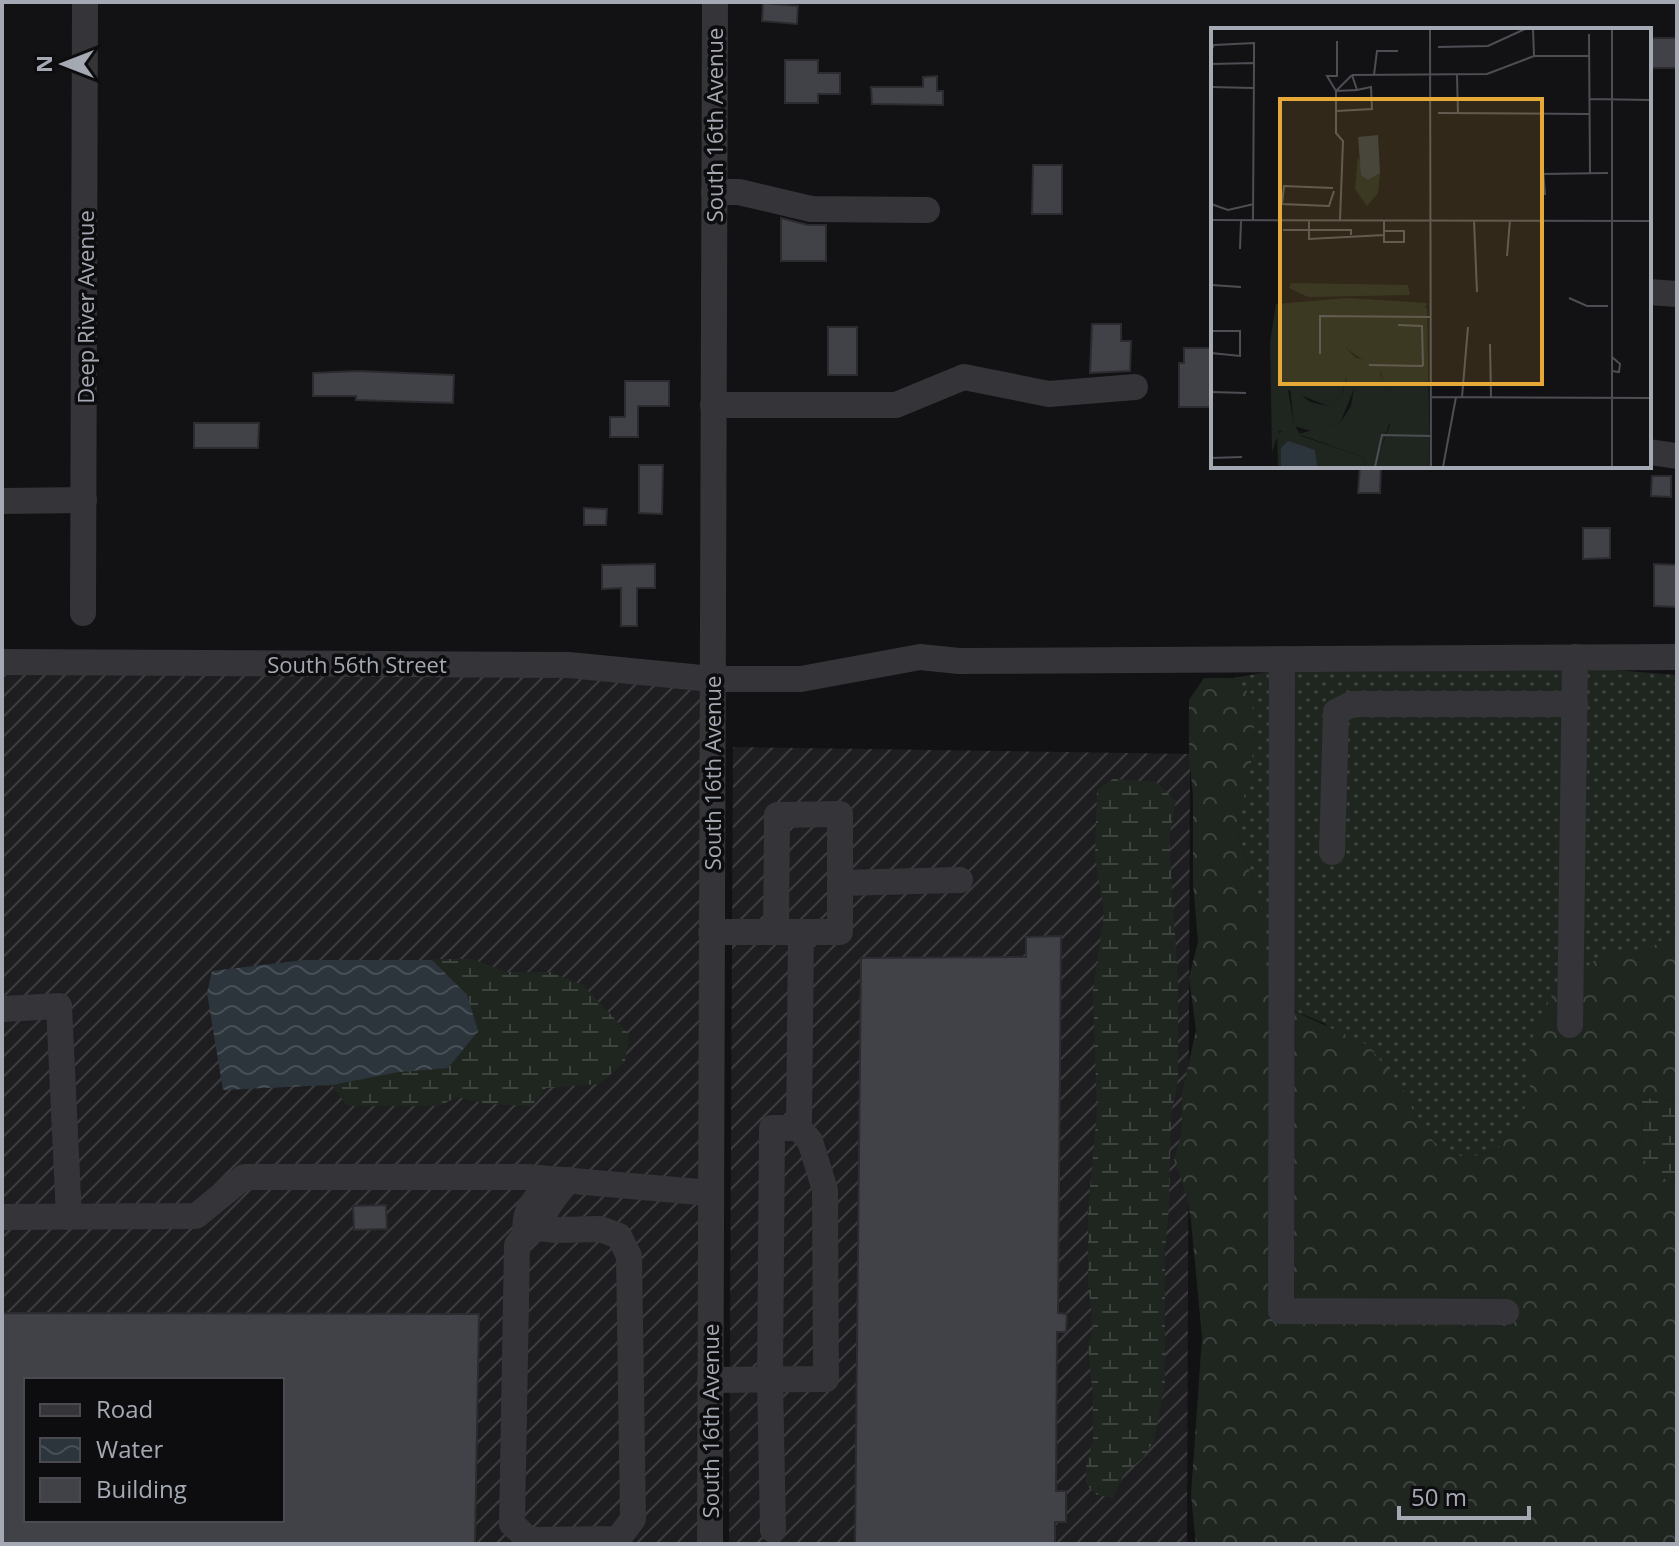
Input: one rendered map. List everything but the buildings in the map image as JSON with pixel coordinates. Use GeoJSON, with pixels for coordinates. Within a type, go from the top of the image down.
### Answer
{"type":"FeatureCollection","features":[{"type":"Feature","properties":{"kind":"street","name":"Deep River Avenue"},"geometry":{"type":"LineString","coordinates":[[83,613],[85,2]]}},
{"type":"Feature","properties":{"kind":"street","name":"South 16th Avenue"},"geometry":{"type":"LineString","coordinates":[[710,1544],[715,2]]}},
{"type":"Feature","properties":{"kind":"street"},"geometry":{"type":"LineString","coordinates":[[714,192],[739,192],[811,209],[927,210]]}},
{"type":"Feature","properties":{"kind":"street"},"geometry":{"type":"LineString","coordinates":[[1651,292],[1677,294]]}},
{"type":"Feature","properties":{"kind":"street"},"geometry":{"type":"LineString","coordinates":[[713,405],[896,405],[964,377],[1049,394],[1135,387]]}},
{"type":"Feature","properties":{"kind":"street"},"geometry":{"type":"LineString","coordinates":[[1651,452],[1677,456]]}},
{"type":"Feature","properties":{"kind":"street"},"geometry":{"type":"LineString","coordinates":[[2,501],[84,500]]}},
{"type":"Feature","properties":{"kind":"street","name":"South 56th Street"},"geometry":{"type":"LineString","coordinates":[[2,662],[569,665],[712,679],[801,679],[920,657],[959,661],[1677,657]]}},
{"type":"Feature","properties":{"kind":"street"},"geometry":{"type":"LineString","coordinates":[[1570,1025],[1575,657]]}},
{"type":"Feature","properties":{"kind":"street"},"geometry":{"type":"LineString","coordinates":[[1282,659],[1281,1311],[1506,1312]]}},
{"type":"Feature","properties":{"kind":"street"},"geometry":{"type":"LineString","coordinates":[[1332,852],[1336,712],[1352,704],[1575,704]]}},
{"type":"Feature","properties":{"kind":"street"},"geometry":{"type":"LineString","coordinates":[[710,1380],[826,1379],[825,1190],[810,1141],[799,1128],[788,932],[777,815],[840,814],[840,932],[788,932],[711,932]]}},
{"type":"Feature","properties":{"kind":"street"},"geometry":{"type":"LineString","coordinates":[[841,883],[960,880]]}},
{"type":"Feature","properties":{"kind":"street"},"geometry":{"type":"LineString","coordinates":[[2,1009],[59,1006],[69,1217]]}},
{"type":"Feature","properties":{"kind":"street"},"geometry":{"type":"LineString","coordinates":[[773,1530],[770,1380],[772,1128],[799,1128]]}},
{"type":"Feature","properties":{"kind":"street"},"geometry":{"type":"LineString","coordinates":[[2,1217],[196,1216],[244,1177],[560,1179],[711,1193]]}},
{"type":"Feature","properties":{"kind":"street"},"geometry":{"type":"LineString","coordinates":[[533,1231],[524,1220],[529,1208],[560,1179]]}},
{"type":"Feature","properties":{"kind":"street"},"geometry":{"type":"LineString","coordinates":[[600,1229],[619,1236],[629,1256],[633,1519],[618,1539],[529,1540],[512,1524],[517,1245],[533,1231],[600,1229]]}},
{"type":"Feature","properties":{"kind":"shaded area"},"geometry":{"type":"Polygon","coordinates":[[[2,673],[564,673],[706,687],[704,1544],[2,1544],[2,673]]]}},
{"type":"Feature","properties":{"kind":"shaded area"},"geometry":{"type":"Polygon","coordinates":[[[733,747],[1190,754],[1187,1544],[729,1544],[733,747]]]}},
{"type":"Feature","properties":{"kind":"green space"},"geometry":{"type":"Polygon","coordinates":[[[1613,670],[1677,675],[1677,930],[1643,953],[1615,953],[1530,1043],[1530,1100],[1499,1148],[1466,1159],[1434,1142],[1416,1118],[1403,1089],[1324,1023],[1287,1008],[1263,971],[1263,914],[1237,830],[1244,790],[1252,696],[1233,678],[1268,672],[1613,670]]]}},
{"type":"Feature","properties":{"kind":"green space"},"geometry":{"type":"Polygon","coordinates":[[[1204,678],[1233,678],[1252,696],[1255,744],[1237,830],[1263,914],[1263,971],[1287,1008],[1368,1045],[1403,1089],[1416,1118],[1434,1142],[1466,1159],[1499,1148],[1530,1100],[1530,1043],[1552,995],[1595,960],[1615,953],[1643,953],[1677,930],[1677,1100],[1641,1098],[1643,1133],[1639,1155],[1665,1179],[1677,1182],[1677,1544],[1196,1544],[1191,1495],[1202,1337],[1191,1221],[1187,1197],[1174,1159],[1182,1131],[1182,1094],[1196,1030],[1189,977],[1198,942],[1193,883],[1189,700],[1204,678]]]}},
{"type":"Feature","properties":{"kind":"green space"},"geometry":{"type":"Polygon","coordinates":[[[1113,779],[1156,782],[1176,801],[1169,839],[1178,982],[1178,1080],[1171,1115],[1165,1251],[1165,1383],[1154,1441],[1143,1458],[1124,1473],[1113,1498],[1097,1495],[1086,1484],[1086,1467],[1093,1440],[1088,1346],[1093,1330],[1088,1280],[1088,1210],[1097,1111],[1093,990],[1104,914],[1095,856],[1097,790],[1113,779]]]}},
{"type":"Feature","properties":{"kind":"green space"},"geometry":{"type":"Polygon","coordinates":[[[472,959],[507,972],[550,972],[583,985],[629,1034],[625,1062],[599,1084],[546,1088],[531,1106],[487,1104],[457,1097],[439,1106],[347,1106],[332,1085],[399,1072],[448,1068],[467,995],[432,960],[472,959]]]}},
{"type":"Feature","properties":{"kind":"green space"},"geometry":{"type":"Polygon","coordinates":[[[1641,1098],[1677,1100],[1677,1182],[1665,1179],[1639,1155],[1643,1133],[1641,1098]]]}},
{"type":"Feature","properties":{"kind":"water"},"geometry":{"type":"Polygon","coordinates":[[[303,960],[432,960],[467,995],[478,1031],[448,1068],[399,1072],[332,1085],[223,1090],[207,993],[212,971],[303,960]]]}}]}
